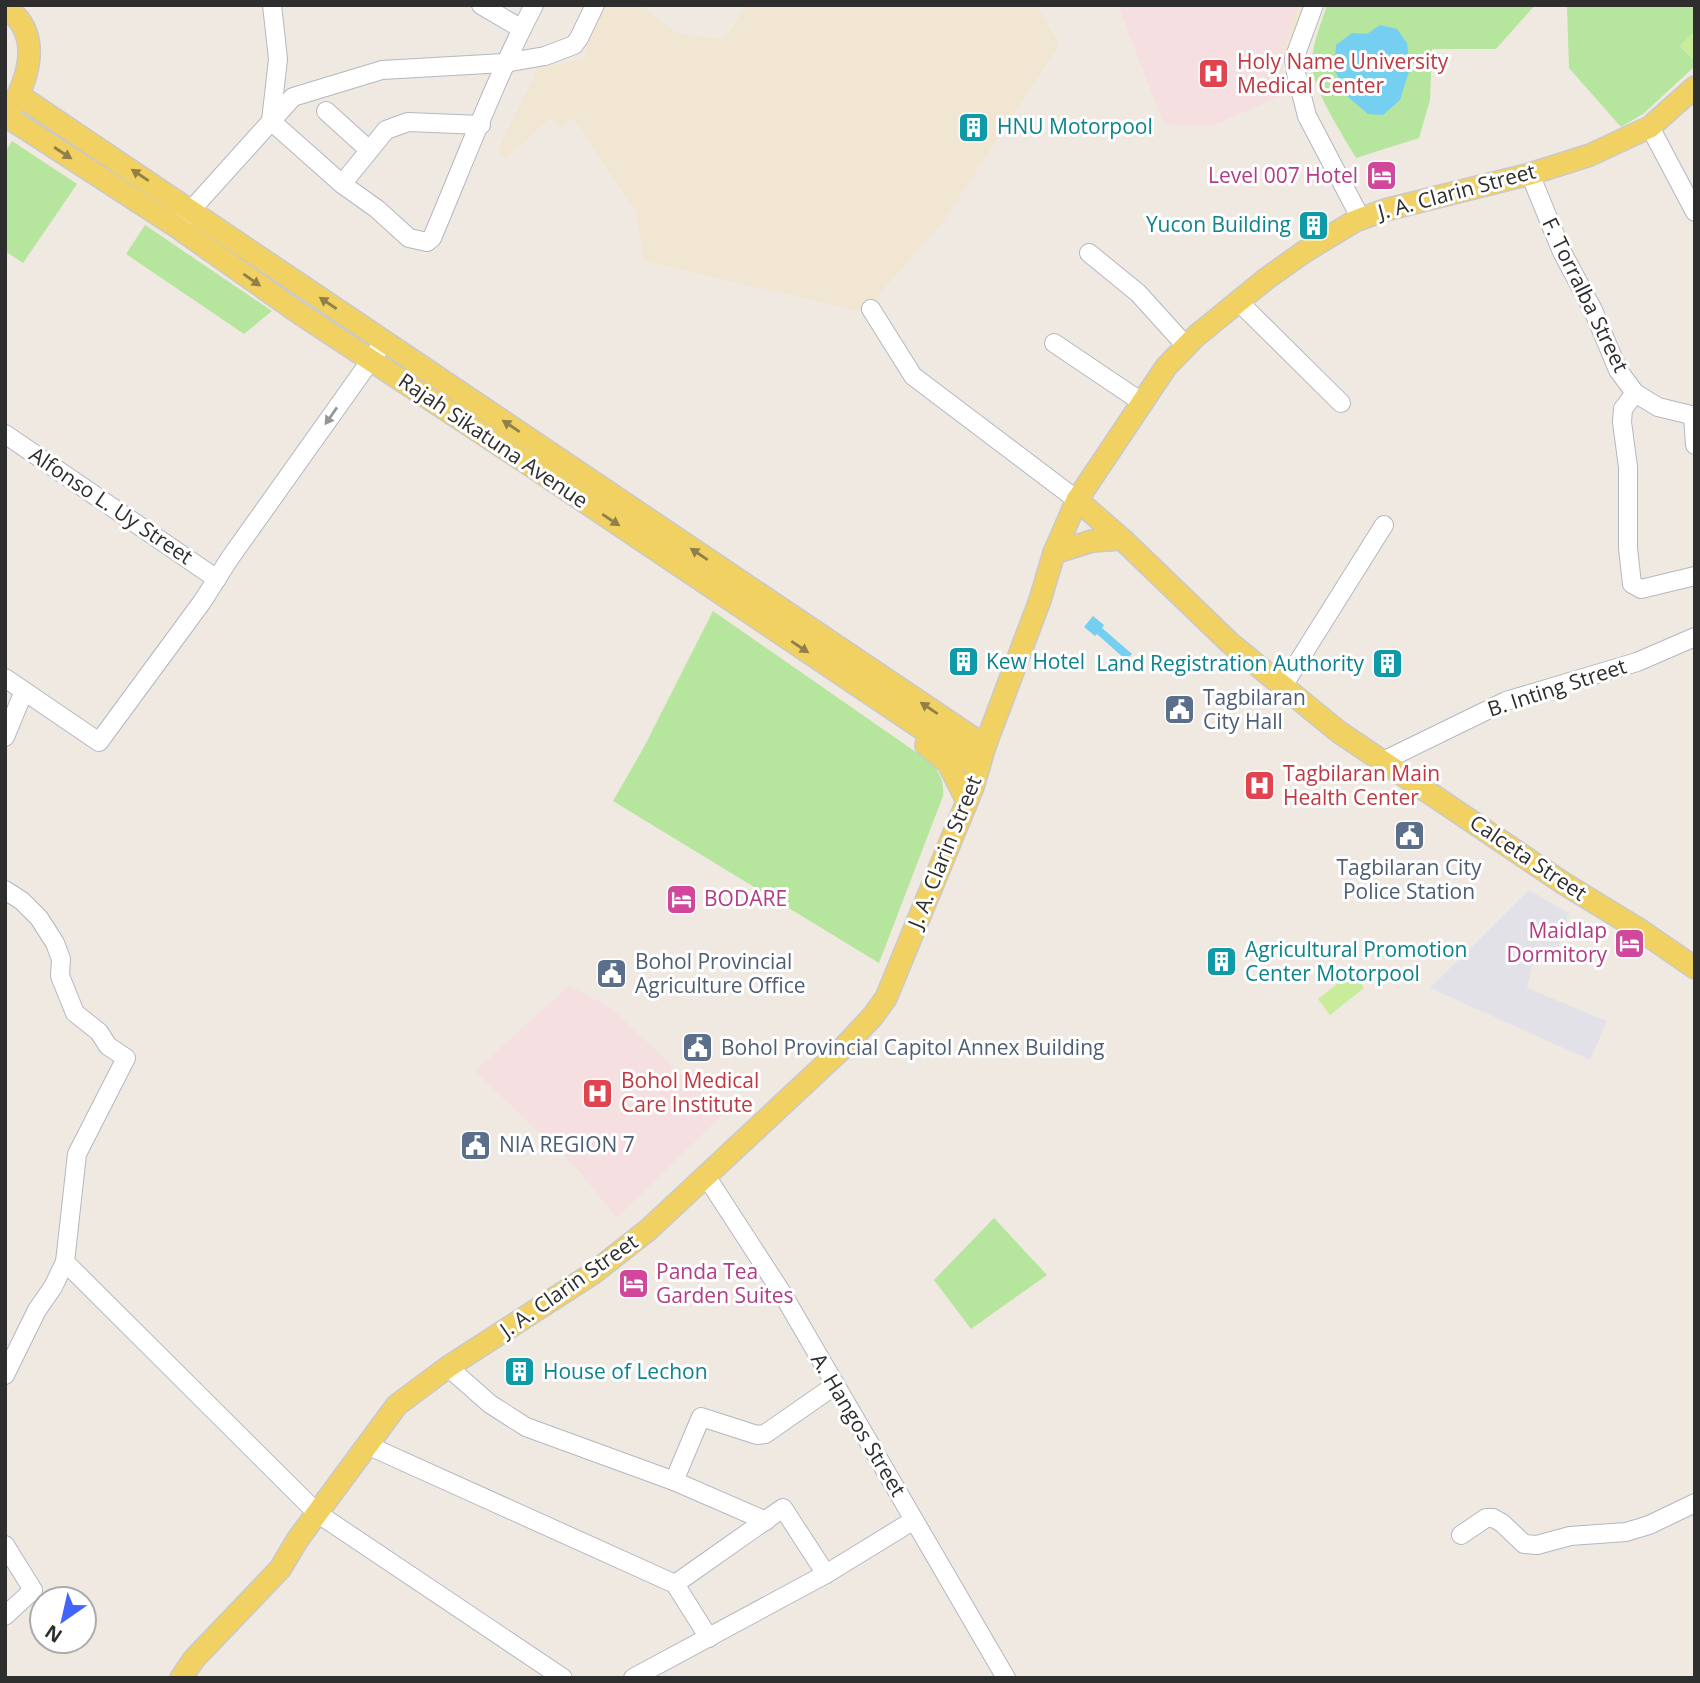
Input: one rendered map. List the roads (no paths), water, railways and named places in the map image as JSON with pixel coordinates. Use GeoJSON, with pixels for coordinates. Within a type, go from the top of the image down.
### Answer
{"type":"FeatureCollection","features":[{"type":"Feature","properties":{"kind":"main road"},"geometry":{"type":"LineString","coordinates":[[5,8],[12,12],[26,29],[30,64],[20,96],[6,116]]}},
{"type":"Feature","properties":{"kind":"main road","name":"J. A. Clarin Street"},"geometry":{"type":"LineString","coordinates":[[181,1678],[194,1658],[280,1569],[317,1513],[397,1405],[448,1367],[592,1274],[649,1230],[845,1046],[873,1016],[886,998],[967,801],[1054,554],[1077,499],[1166,367],[1186,346],[1304,252],[1361,219],[1385,209],[1530,174],[1590,155],[1650,127],[1695,87]]}},
{"type":"Feature","properties":{"kind":"main road"},"geometry":{"type":"LineString","coordinates":[[20,96],[985,746]]}},
{"type":"Feature","properties":{"kind":"main road","name":"Rajah Sikatuna Avenue"},"geometry":{"type":"LineString","coordinates":[[6,116],[177,227],[345,343],[979,767]]}},
{"type":"Feature","properties":{"kind":"main road"},"geometry":{"type":"LineString","coordinates":[[345,343],[359,324]]}},
{"type":"Feature","properties":{"kind":"main road","name":"Calceta Street"},"geometry":{"type":"LineString","coordinates":[[1077,499],[1230,643],[1339,732],[1695,968]]}},
{"type":"Feature","properties":{"kind":"main road"},"geometry":{"type":"LineString","coordinates":[[1054,554],[1092,541],[1122,539]]}},
{"type":"Feature","properties":{"kind":"main road"},"geometry":{"type":"LineString","coordinates":[[730,600],[740,581]]}},
{"type":"Feature","properties":{"kind":"main road"},"geometry":{"type":"LineString","coordinates":[[906,718],[917,738],[948,763],[967,801]]}},
{"type":"Feature","properties":{"kind":"street"},"geometry":{"type":"LineString","coordinates":[[271,121],[278,59],[272,5]]}},
{"type":"Feature","properties":{"kind":"street"},"geometry":{"type":"LineString","coordinates":[[481,5],[522,29]]}},
{"type":"Feature","properties":{"kind":"street"},"geometry":{"type":"LineString","coordinates":[[271,121],[342,184],[377,209],[409,238],[427,242],[432,237],[481,125],[504,63],[534,5]]}},
{"type":"Feature","properties":{"kind":"street"},"geometry":{"type":"LineString","coordinates":[[177,227],[293,97],[382,70],[504,63],[545,56],[574,45],[595,5]]}},
{"type":"Feature","properties":{"kind":"street"},"geometry":{"type":"LineString","coordinates":[[1314,5],[1294,59],[1296,73],[1307,116],[1361,219]]}},
{"type":"Feature","properties":{"kind":"street"},"geometry":{"type":"LineString","coordinates":[[326,111],[369,150]]}},
{"type":"Feature","properties":{"kind":"street"},"geometry":{"type":"LineString","coordinates":[[342,184],[386,130],[408,122],[481,125]]}},
{"type":"Feature","properties":{"kind":"street"},"geometry":{"type":"LineString","coordinates":[[1650,127],[1695,212]]}},
{"type":"Feature","properties":{"kind":"street","name":"F. Torralba Street"},"geometry":{"type":"LineString","coordinates":[[1530,174],[1562,252],[1593,310],[1618,370],[1635,393],[1658,407],[1694,416]]}},
{"type":"Feature","properties":{"kind":"street"},"geometry":{"type":"LineString","coordinates":[[1089,253],[1138,293],[1186,346]]}},
{"type":"Feature","properties":{"kind":"street"},"geometry":{"type":"LineString","coordinates":[[1239,302],[1341,403]]}},
{"type":"Feature","properties":{"kind":"street"},"geometry":{"type":"LineString","coordinates":[[871,309],[913,376],[1077,499]]}},
{"type":"Feature","properties":{"kind":"street"},"geometry":{"type":"LineString","coordinates":[[5,678],[99,742],[202,602],[385,341]]}},
{"type":"Feature","properties":{"kind":"street"},"geometry":{"type":"LineString","coordinates":[[1054,343],[1143,403]]}},
{"type":"Feature","properties":{"kind":"street"},"geometry":{"type":"LineString","coordinates":[[1635,393],[1623,409],[1622,422],[1628,467],[1628,548],[1632,584],[1641,589],[1695,576]]}},
{"type":"Feature","properties":{"kind":"street"},"geometry":{"type":"LineString","coordinates":[[1694,416],[1695,445]]}},
{"type":"Feature","properties":{"kind":"street","name":"Alfonso L. Uy Street"},"geometry":{"type":"LineString","coordinates":[[5,434],[217,579]]}},
{"type":"Feature","properties":{"kind":"street"},"geometry":{"type":"LineString","coordinates":[[1283,686],[1384,525]]}},
{"type":"Feature","properties":{"kind":"street","name":"B. Inting Street"},"geometry":{"type":"LineString","coordinates":[[1383,761],[1506,701],[1637,662],[1695,637]]}},
{"type":"Feature","properties":{"kind":"street"},"geometry":{"type":"LineString","coordinates":[[5,737],[24,691]]}},
{"type":"Feature","properties":{"kind":"street"},"geometry":{"type":"LineString","coordinates":[[5,890],[22,901],[39,918],[55,943],[61,959],[60,976],[75,1013],[99,1032],[108,1046],[127,1058],[77,1154],[65,1262],[53,1287],[37,1310],[5,1375]]}},
{"type":"Feature","properties":{"kind":"street","name":"A. Hangos Street"},"geometry":{"type":"LineString","coordinates":[[706,1176],[782,1293],[1006,1678]]}},
{"type":"Feature","properties":{"kind":"street"},"geometry":{"type":"LineString","coordinates":[[65,1262],[317,1513],[563,1678]]}},
{"type":"Feature","properties":{"kind":"street"},"geometry":{"type":"LineString","coordinates":[[448,1367],[490,1404],[526,1427],[674,1481],[766,1521]]}},
{"type":"Feature","properties":{"kind":"street"},"geometry":{"type":"LineString","coordinates":[[674,1481],[701,1417],[757,1435],[765,1434],[834,1386]]}},
{"type":"Feature","properties":{"kind":"street"},"geometry":{"type":"LineString","coordinates":[[367,1445],[676,1584],[709,1638]]}},
{"type":"Feature","properties":{"kind":"street"},"geometry":{"type":"LineString","coordinates":[[1461,1535],[1486,1518],[1493,1518],[1524,1544],[1537,1545],[1570,1536],[1626,1532],[1649,1525],[1695,1503]]}},
{"type":"Feature","properties":{"kind":"street"},"geometry":{"type":"LineString","coordinates":[[676,1584],[783,1508],[826,1574]]}},
{"type":"Feature","properties":{"kind":"street"},"geometry":{"type":"LineString","coordinates":[[633,1678],[826,1574],[914,1520]]}},
{"type":"Feature","properties":{"kind":"street"},"geometry":{"type":"LineString","coordinates":[[5,1545],[33,1590],[5,1616]]}},
{"type":"Feature","properties":{"kind":"water"},"geometry":{"type":"Polygon","coordinates":[[[1380,25],[1397,29],[1407,43],[1410,68],[1400,100],[1383,115],[1368,114],[1348,97],[1334,69],[1336,45],[1352,33],[1367,34],[1380,25]]]}},
{"type":"Feature","properties":{"kind":"water"},"geometry":{"type":"Polygon","coordinates":[[[1093,616],[1104,625],[1102,628],[1132,654],[1126,660],[1097,634],[1095,636],[1084,627],[1093,616]]]}},
{"type":"Feature","properties":{"kind":"place","name":"Holy Name University Medical Center"},"geometry":{"type":"Point","coordinates":[1214,74]}},
{"type":"Feature","properties":{"kind":"place","name":"HNU Motorpool"},"geometry":{"type":"Point","coordinates":[974,127]}},
{"type":"Feature","properties":{"kind":"place","name":"Level 007 Hotel"},"geometry":{"type":"Point","coordinates":[1381,176]}},
{"type":"Feature","properties":{"kind":"place","name":"Yucon Building"},"geometry":{"type":"Point","coordinates":[1314,225]}},
{"type":"Feature","properties":{"kind":"place","name":"Kew Hotel"},"geometry":{"type":"Point","coordinates":[963,662]}},
{"type":"Feature","properties":{"kind":"place","name":"Land Registration Authority"},"geometry":{"type":"Point","coordinates":[1387,664]}},
{"type":"Feature","properties":{"kind":"place","name":"Tagbilaran City Hall"},"geometry":{"type":"Point","coordinates":[1180,710]}},
{"type":"Feature","properties":{"kind":"place","name":"Tagbilaran Main Health Center"},"geometry":{"type":"Point","coordinates":[1260,786]}},
{"type":"Feature","properties":{"kind":"place","name":"Tagbilaran City Police Station"},"geometry":{"type":"Point","coordinates":[1409,836]}},
{"type":"Feature","properties":{"kind":"place","name":"BODARE"},"geometry":{"type":"Point","coordinates":[681,899]}},
{"type":"Feature","properties":{"kind":"place","name":"Maidlap Dormitory"},"geometry":{"type":"Point","coordinates":[1630,943]}},
{"type":"Feature","properties":{"kind":"place","name":"Agricultural Promotion Center Motorpool"},"geometry":{"type":"Point","coordinates":[1222,962]}},
{"type":"Feature","properties":{"kind":"place","name":"Bohol Provincial Agriculture Office"},"geometry":{"type":"Point","coordinates":[612,974]}},
{"type":"Feature","properties":{"kind":"place","name":"Bohol Provincial Capitol Annex Building"},"geometry":{"type":"Point","coordinates":[698,1048]}},
{"type":"Feature","properties":{"kind":"place","name":"Bohol Medical Care Institute"},"geometry":{"type":"Point","coordinates":[598,1093]}},
{"type":"Feature","properties":{"kind":"place","name":"NIA REGION 7"},"geometry":{"type":"Point","coordinates":[476,1145]}},
{"type":"Feature","properties":{"kind":"place","name":"Panda Tea Garden Suites"},"geometry":{"type":"Point","coordinates":[633,1284]}},
{"type":"Feature","properties":{"kind":"place","name":"House of Lechon"},"geometry":{"type":"Point","coordinates":[520,1372]}}]}
